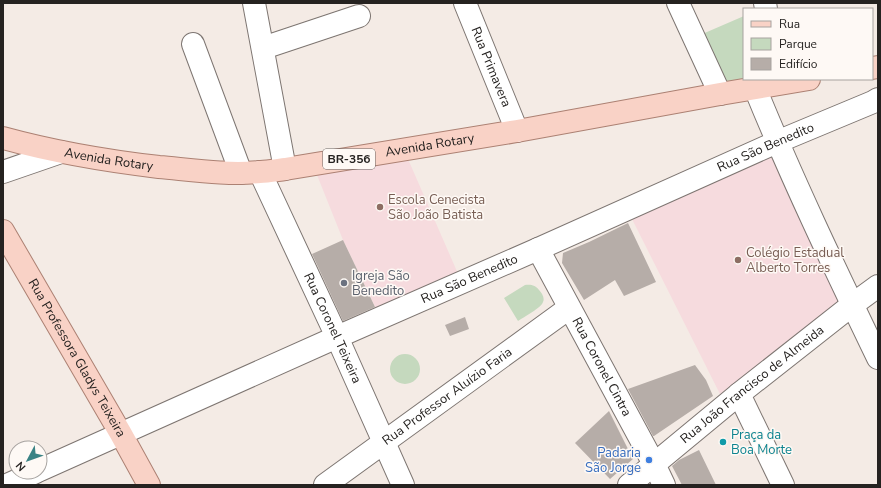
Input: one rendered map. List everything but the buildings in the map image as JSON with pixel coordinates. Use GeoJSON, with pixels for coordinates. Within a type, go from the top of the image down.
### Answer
{"type":"FeatureCollection","features":[{"type":"Feature","properties":{"kind":"main road","name":"Avenida Rotary"},"geometry":{"type":"LineString","coordinates":[[3,138],[61,152],[118,162],[200,171],[251,172],[285,169],[517,131],[755,88],[781,81],[795,80]]}},
{"type":"Feature","properties":{"kind":"main road","name":"Rua Professora Gladys Teixeira"},"geometry":{"type":"LineString","coordinates":[[3,231],[149,485]]}},
{"type":"Feature","properties":{"kind":"street"},"geometry":{"type":"LineString","coordinates":[[254,3],[285,169]]}},
{"type":"Feature","properties":{"kind":"street","name":"Rua Primavera"},"geometry":{"type":"LineString","coordinates":[[465,3],[517,131]]}},
{"type":"Feature","properties":{"kind":"street"},"geometry":{"type":"LineString","coordinates":[[678,3],[720,94]]}},
{"type":"Feature","properties":{"kind":"street"},"geometry":{"type":"LineString","coordinates":[[263,48],[360,16]]}},
{"type":"Feature","properties":{"kind":"street","name":"Rua Coronel Teixeira"},"geometry":{"type":"LineString","coordinates":[[193,44],[251,172],[337,337],[403,485]]}},
{"type":"Feature","properties":{"kind":"street"},"geometry":{"type":"LineString","coordinates":[[755,88],[777,142],[878,358]]}},
{"type":"Feature","properties":{"kind":"street","name":"Rua São Benedito"},"geometry":{"type":"LineString","coordinates":[[48,466],[777,142],[878,99]]}},
{"type":"Feature","properties":{"kind":"street"},"geometry":{"type":"LineString","coordinates":[[3,172],[61,152]]}},
{"type":"Feature","properties":{"kind":"street","name":"Rua Coronel Cintra"},"geometry":{"type":"LineString","coordinates":[[538,249],[664,485]]}},
{"type":"Feature","properties":{"kind":"street","name":"Rua João Francisco de Almeida"},"geometry":{"type":"LineString","coordinates":[[629,485],[739,394],[878,286]]}},
{"type":"Feature","properties":{"kind":"street","name":"Rua Professor Aluízio Faria"},"geometry":{"type":"LineString","coordinates":[[325,485],[569,308]]}},
{"type":"Feature","properties":{"kind":"street"},"geometry":{"type":"LineString","coordinates":[[739,394],[783,485]]}},
{"type":"Feature","properties":{"kind":"street"},"geometry":{"type":"LineString","coordinates":[[7,485],[18,480]]}},
{"type":"Feature","properties":{"kind":"shaded area","name":"Colégio Estadual Alberto Torres"},"geometry":{"type":"Polygon","coordinates":[[[772,151],[844,301],[720,394],[632,219],[772,151]]]}},
{"type":"Feature","properties":{"kind":"shaded area","name":"Escola Cenecista São João Batista"},"geometry":{"type":"Polygon","coordinates":[[[408,159],[459,276],[377,311],[343,240],[317,175],[408,159]]]}},
{"type":"Feature","properties":{"kind":"green space"},"geometry":{"type":"Polygon","coordinates":[[[743,16],[743,80],[726,92],[700,35],[743,16]]]}},
{"type":"Feature","properties":{"kind":"green space"},"geometry":{"type":"Polygon","coordinates":[[[525,285],[535,286],[542,294],[544,300],[536,310],[518,321],[504,298],[525,285]]]}},
{"type":"Feature","properties":{"kind":"green space"},"geometry":{"type":"Polygon","coordinates":[[[405,354],[416,358],[420,369],[416,380],[405,384],[394,380],[390,369],[394,358],[405,354]]]}},
{"type":"Feature","properties":{"kind":"place","name":"Escola Cenecista São João Batista"},"geometry":{"type":"Point","coordinates":[380,207]}},
{"type":"Feature","properties":{"kind":"place","name":"Colégio Estadual Alberto Torres"},"geometry":{"type":"Point","coordinates":[738,260]}},
{"type":"Feature","properties":{"kind":"place","name":"Igreja São Benedito"},"geometry":{"type":"Point","coordinates":[344,283]}},
{"type":"Feature","properties":{"kind":"place","name":"Praça da Boa Morte"},"geometry":{"type":"Point","coordinates":[723,442]}},
{"type":"Feature","properties":{"kind":"place","name":"Padaria São Jorge"},"geometry":{"type":"Point","coordinates":[649,460]}}]}
